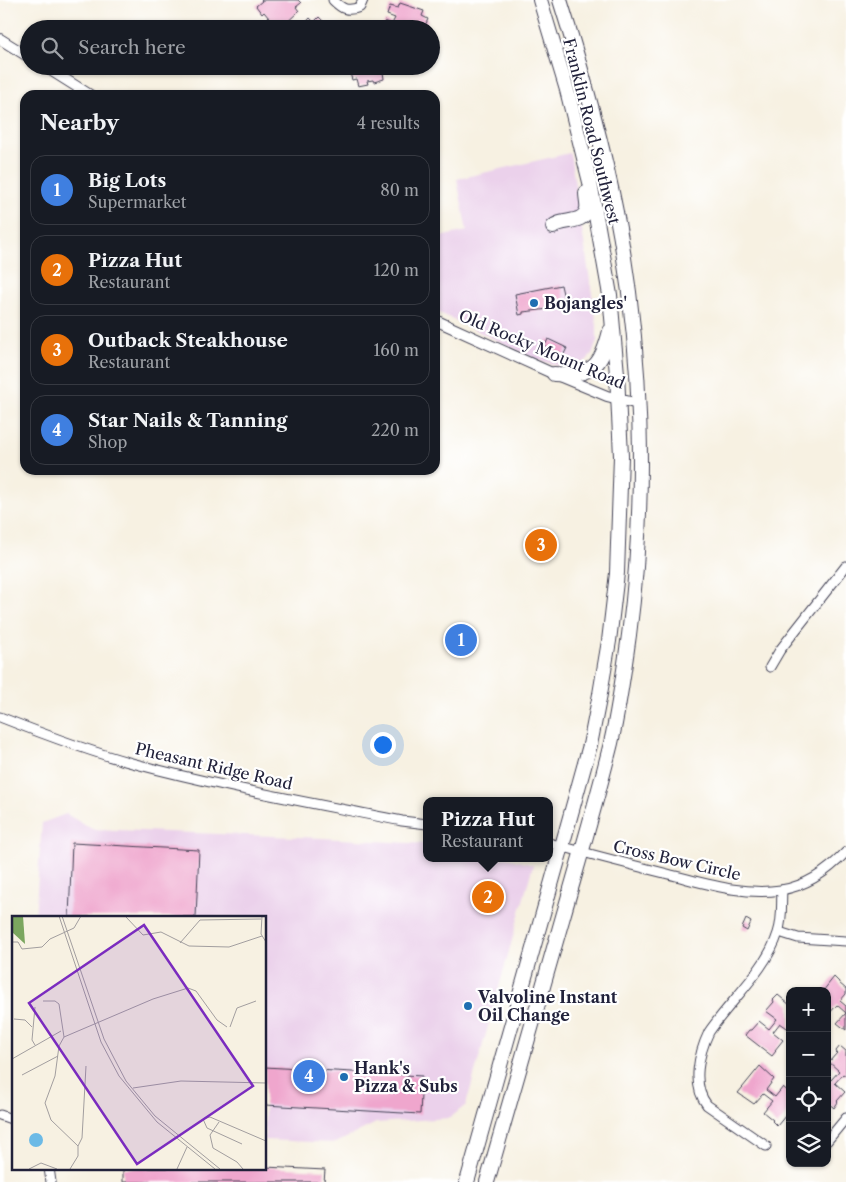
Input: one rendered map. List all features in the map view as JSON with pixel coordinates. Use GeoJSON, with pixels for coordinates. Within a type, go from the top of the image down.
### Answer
{"type":"FeatureCollection","features":[{"type":"Feature","properties":{"kind":"highway","name":"Franklin Road Southwest"},"geometry":{"type":"LineString","coordinates":[[540,0],[568,90],[598,224],[610,294],[619,400],[621,456],[617,573],[600,694],[590,745],[556,845]]}},
{"type":"Feature","properties":{"kind":"highway","name":"Franklin Road Southwest"},"geometry":{"type":"LineString","coordinates":[[487,1182],[611,742],[625,665],[637,558],[639,511],[638,404],[627,278],[603,147],[560,0]]}},
{"type":"Feature","properties":{"kind":"highway"},"geometry":{"type":"LineString","coordinates":[[553,227],[555,224],[578,219],[587,210],[582,148]]}},
{"type":"Feature","properties":{"kind":"highway"},"geometry":{"type":"LineString","coordinates":[[554,374],[574,374],[597,364],[606,348],[612,321]]}},
{"type":"Feature","properties":{"kind":"highway","name":"Franklin Road Southwest"},"geometry":{"type":"LineString","coordinates":[[468,1182],[552,862]]}},
{"type":"Feature","properties":{"kind":"street"},"geometry":{"type":"LineString","coordinates":[[332,0],[340,7],[352,10],[360,7],[363,0]]}},
{"type":"Feature","properties":{"kind":"street"},"geometry":{"type":"LineString","coordinates":[[0,39],[20,51]]}},
{"type":"Feature","properties":{"kind":"street"},"geometry":{"type":"LineString","coordinates":[[58,75],[82,90]]}},
{"type":"Feature","properties":{"kind":"street","name":"Old Rocky Mount Road"},"geometry":{"type":"LineString","coordinates":[[440,322],[604,395],[638,404]]}},
{"type":"Feature","properties":{"kind":"street"},"geometry":{"type":"LineString","coordinates":[[770,667],[780,650],[846,566]]}},
{"type":"Feature","properties":{"kind":"street","name":"Pheasant Ridge Road"},"geometry":{"type":"LineString","coordinates":[[0,717],[130,763],[204,781],[402,821],[423,824]]}},
{"type":"Feature","properties":{"kind":"street"},"geometry":{"type":"LineString","coordinates":[[556,845],[581,852]]}},
{"type":"Feature","properties":{"kind":"street","name":"Cross Bow Circle"},"geometry":{"type":"LineString","coordinates":[[581,852],[746,892],[782,890],[812,879],[846,852]]}},
{"type":"Feature","properties":{"kind":"street"},"geometry":{"type":"LineString","coordinates":[[766,1146],[706,1105],[699,1091],[699,1073],[704,1042],[709,1032],[762,964],[779,932],[782,890]]}},
{"type":"Feature","properties":{"kind":"street"},"geometry":{"type":"LineString","coordinates":[[779,932],[798,938],[846,941]]}},
{"type":"Feature","properties":{"kind":"street"},"geometry":{"type":"LineString","coordinates":[[0,1115],[12,1119]]}},
{"type":"Feature","properties":{"kind":"street"},"geometry":{"type":"LineString","coordinates":[[831,1137],[846,1118]]}},
{"type":"Feature","properties":{"kind":"shaded area"},"geometry":{"type":"Polygon","coordinates":[[[570,153],[597,325],[597,341],[592,354],[587,360],[578,365],[563,367],[538,360],[440,313],[440,237],[467,231],[457,179],[570,153]]]}},
{"type":"Feature","properties":{"kind":"shaded area"},"geometry":{"type":"Polygon","coordinates":[[[66,814],[92,829],[423,844],[423,862],[522,862],[533,865],[466,1105],[450,1118],[376,1123],[336,1143],[266,1140],[266,916],[35,916],[42,823],[66,814]]]}},
{"type":"Feature","properties":{"kind":"building"},"geometry":{"type":"Polygon","coordinates":[[[298,0],[301,3],[296,7],[299,11],[289,20],[267,20],[269,18],[264,12],[262,14],[256,6],[262,1],[298,0]]]}},
{"type":"Feature","properties":{"kind":"building"},"geometry":{"type":"Polygon","coordinates":[[[400,3],[424,11],[422,16],[428,19],[394,20],[395,18],[387,15],[390,6],[398,8],[400,3]]]}},
{"type":"Feature","properties":{"kind":"building"},"geometry":{"type":"Polygon","coordinates":[[[351,75],[383,75],[384,79],[374,82],[373,80],[367,81],[368,84],[358,86],[356,79],[352,80],[351,75]]]}},
{"type":"Feature","properties":{"kind":"building"},"geometry":{"type":"Polygon","coordinates":[[[561,285],[565,303],[549,306],[549,309],[523,312],[523,314],[519,315],[515,294],[561,285]]]}},
{"type":"Feature","properties":{"kind":"building"},"geometry":{"type":"Polygon","coordinates":[[[548,339],[567,348],[563,356],[544,348],[548,339]]]}},
{"type":"Feature","properties":{"kind":"building"},"geometry":{"type":"Polygon","coordinates":[[[72,843],[199,850],[196,916],[69,916],[72,843]]]}},
{"type":"Feature","properties":{"kind":"building"},"geometry":{"type":"Polygon","coordinates":[[[746,919],[751,922],[747,931],[742,928],[746,919]]]}},
{"type":"Feature","properties":{"kind":"building"},"geometry":{"type":"Polygon","coordinates":[[[834,977],[846,989],[846,994],[840,1001],[846,1006],[846,1013],[837,1005],[831,1012],[831,987],[826,987],[834,977]]]}},
{"type":"Feature","properties":{"kind":"building"},"geometry":{"type":"Polygon","coordinates":[[[778,995],[786,1002],[786,1027],[780,1023],[773,1032],[783,1040],[772,1056],[745,1035],[759,1021],[769,1029],[777,1019],[766,1011],[774,1002],[773,1000],[778,995]]]}},
{"type":"Feature","properties":{"kind":"building"},"geometry":{"type":"Polygon","coordinates":[[[846,1013],[846,1030],[837,1023],[846,1013]]]}},
{"type":"Feature","properties":{"kind":"building"},"geometry":{"type":"Polygon","coordinates":[[[840,1046],[846,1051],[846,1076],[843,1074],[835,1083],[845,1092],[834,1108],[831,1105],[831,1080],[839,1071],[831,1064],[831,1060],[837,1053],[836,1051],[840,1046]]]}},
{"type":"Feature","properties":{"kind":"building"},"geometry":{"type":"Polygon","coordinates":[[[760,1066],[774,1079],[766,1090],[775,1097],[783,1087],[786,1090],[786,1115],[777,1126],[763,1112],[772,1101],[763,1094],[754,1104],[738,1093],[760,1066]]]}},
{"type":"Feature","properties":{"kind":"building"},"geometry":{"type":"Polygon","coordinates":[[[266,1067],[422,1076],[420,1114],[266,1105],[266,1067]]]}},
{"type":"Feature","properties":{"kind":"building"},"geometry":{"type":"Polygon","coordinates":[[[266,1167],[325,1170],[324,1182],[123,1182],[123,1170],[266,1170],[266,1167]]]}},
{"type":"Feature","properties":{"kind":"place","name":"Bojangles'"},"geometry":{"type":"Point","coordinates":[534,303]}},
{"type":"Feature","properties":{"kind":"place","name":"Outback Steakhouse"},"geometry":{"type":"Point","coordinates":[541,545]}},
{"type":"Feature","properties":{"kind":"place","name":"Big Lots"},"geometry":{"type":"Point","coordinates":[461,640]}},
{"type":"Feature","properties":{"kind":"place","name":"Pizza Hut"},"geometry":{"type":"Point","coordinates":[488,897]}},
{"type":"Feature","properties":{"kind":"place","name":"Valvoline Instant Oil Change"},"geometry":{"type":"Point","coordinates":[468,1006]}},
{"type":"Feature","properties":{"kind":"place","name":"Star Nails & Tanning"},"geometry":{"type":"Point","coordinates":[309,1076]}},
{"type":"Feature","properties":{"kind":"place","name":"Hank's Pizza & Subs"},"geometry":{"type":"Point","coordinates":[344,1077]}}]}
